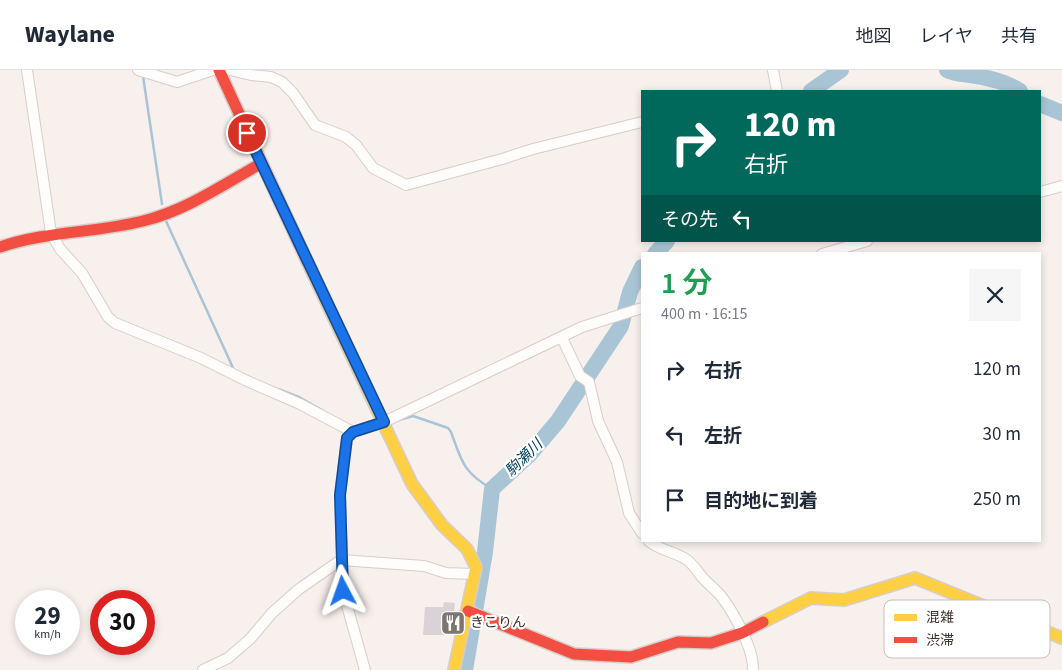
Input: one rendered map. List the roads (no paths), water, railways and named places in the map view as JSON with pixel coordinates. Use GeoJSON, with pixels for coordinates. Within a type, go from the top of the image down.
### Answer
{"type":"FeatureCollection","features":[{"type":"Feature","properties":{"kind":"street"},"geometry":{"type":"LineString","coordinates":[[27,70],[51,233],[60,248],[82,273],[108,317],[115,323],[200,358],[300,404],[353,432]]}},
{"type":"Feature","properties":{"kind":"street"},"geometry":{"type":"LineString","coordinates":[[138,70],[177,82],[213,70]]}},
{"type":"Feature","properties":{"kind":"street"},"geometry":{"type":"LineString","coordinates":[[219,70],[260,164],[412,484],[426,507],[470,551],[475,560],[468,611],[454,670]]}},
{"type":"Feature","properties":{"kind":"street"},"geometry":{"type":"LineString","coordinates":[[230,70],[271,77],[282,82],[293,93],[314,124],[346,137],[356,145],[373,168],[406,185],[502,159],[533,148],[641,122]]}},
{"type":"Feature","properties":{"kind":"street"},"geometry":{"type":"LineString","coordinates":[[773,70],[777,90]]}},
{"type":"Feature","properties":{"kind":"street"},"geometry":{"type":"LineString","coordinates":[[0,247],[51,233],[143,221],[159,216],[260,164]]}},
{"type":"Feature","properties":{"kind":"street"},"geometry":{"type":"LineString","coordinates":[[1041,192],[1062,186]]}},
{"type":"Feature","properties":{"kind":"street"},"geometry":{"type":"LineString","coordinates":[[829,252],[864,242]]}},
{"type":"Feature","properties":{"kind":"street"},"geometry":{"type":"LineString","coordinates":[[365,670],[343,591],[340,495],[347,438],[353,432],[384,422],[582,327],[641,308]]}},
{"type":"Feature","properties":{"kind":"street"},"geometry":{"type":"LineString","coordinates":[[562,338],[585,379],[598,421],[617,462],[629,512],[641,531]]}},
{"type":"Feature","properties":{"kind":"street"},"geometry":{"type":"LineString","coordinates":[[650,542],[662,550],[684,558],[693,565],[719,594],[730,609],[742,633],[753,664],[753,670]]}},
{"type":"Feature","properties":{"kind":"street"},"geometry":{"type":"LineString","coordinates":[[203,670],[228,658],[250,639],[272,612],[299,589],[341,560],[424,566],[446,573],[474,574]]}},
{"type":"Feature","properties":{"kind":"street"},"geometry":{"type":"LineString","coordinates":[[468,611],[574,654],[631,657],[678,642],[711,643],[742,633],[810,598],[844,600],[915,578],[969,600]]}},
{"type":"Feature","properties":{"kind":"street"},"geometry":{"type":"LineString","coordinates":[[1050,633],[1062,638]]}},
{"type":"Feature","properties":{"kind":"waterway","name":"駒瀬川"},"geometry":{"type":"LineString","coordinates":[[812,90],[841,70]]}},
{"type":"Feature","properties":{"kind":"waterway","name":"駒瀬川"},"geometry":{"type":"LineString","coordinates":[[947,70],[996,80],[1018,90]]}},
{"type":"Feature","properties":{"kind":"waterway"},"geometry":{"type":"LineString","coordinates":[[143,76],[162,204]]}},
{"type":"Feature","properties":{"kind":"waterway","name":"駒瀬川"},"geometry":{"type":"LineString","coordinates":[[1041,104],[1062,113]]}},
{"type":"Feature","properties":{"kind":"waterway"},"geometry":{"type":"LineString","coordinates":[[166,221],[234,370]]}},
{"type":"Feature","properties":{"kind":"waterway","name":"駒瀬川"},"geometry":{"type":"LineString","coordinates":[[657,252],[666,242]]}},
{"type":"Feature","properties":{"kind":"waterway","name":"駒瀬川"},"geometry":{"type":"LineString","coordinates":[[465,670],[485,552],[492,489],[530,454],[558,421],[621,326],[630,292],[641,269]]}},
{"type":"Feature","properties":{"kind":"waterway"},"geometry":{"type":"LineString","coordinates":[[278,389],[299,397],[322,410]]}},
{"type":"Feature","properties":{"kind":"waterway"},"geometry":{"type":"LineString","coordinates":[[399,420],[413,416],[448,428],[461,459],[469,471],[492,489]]}},
{"type":"Feature","properties":{"kind":"place","name":"きこりん"},"geometry":{"type":"Point","coordinates":[453,623]}}]}
